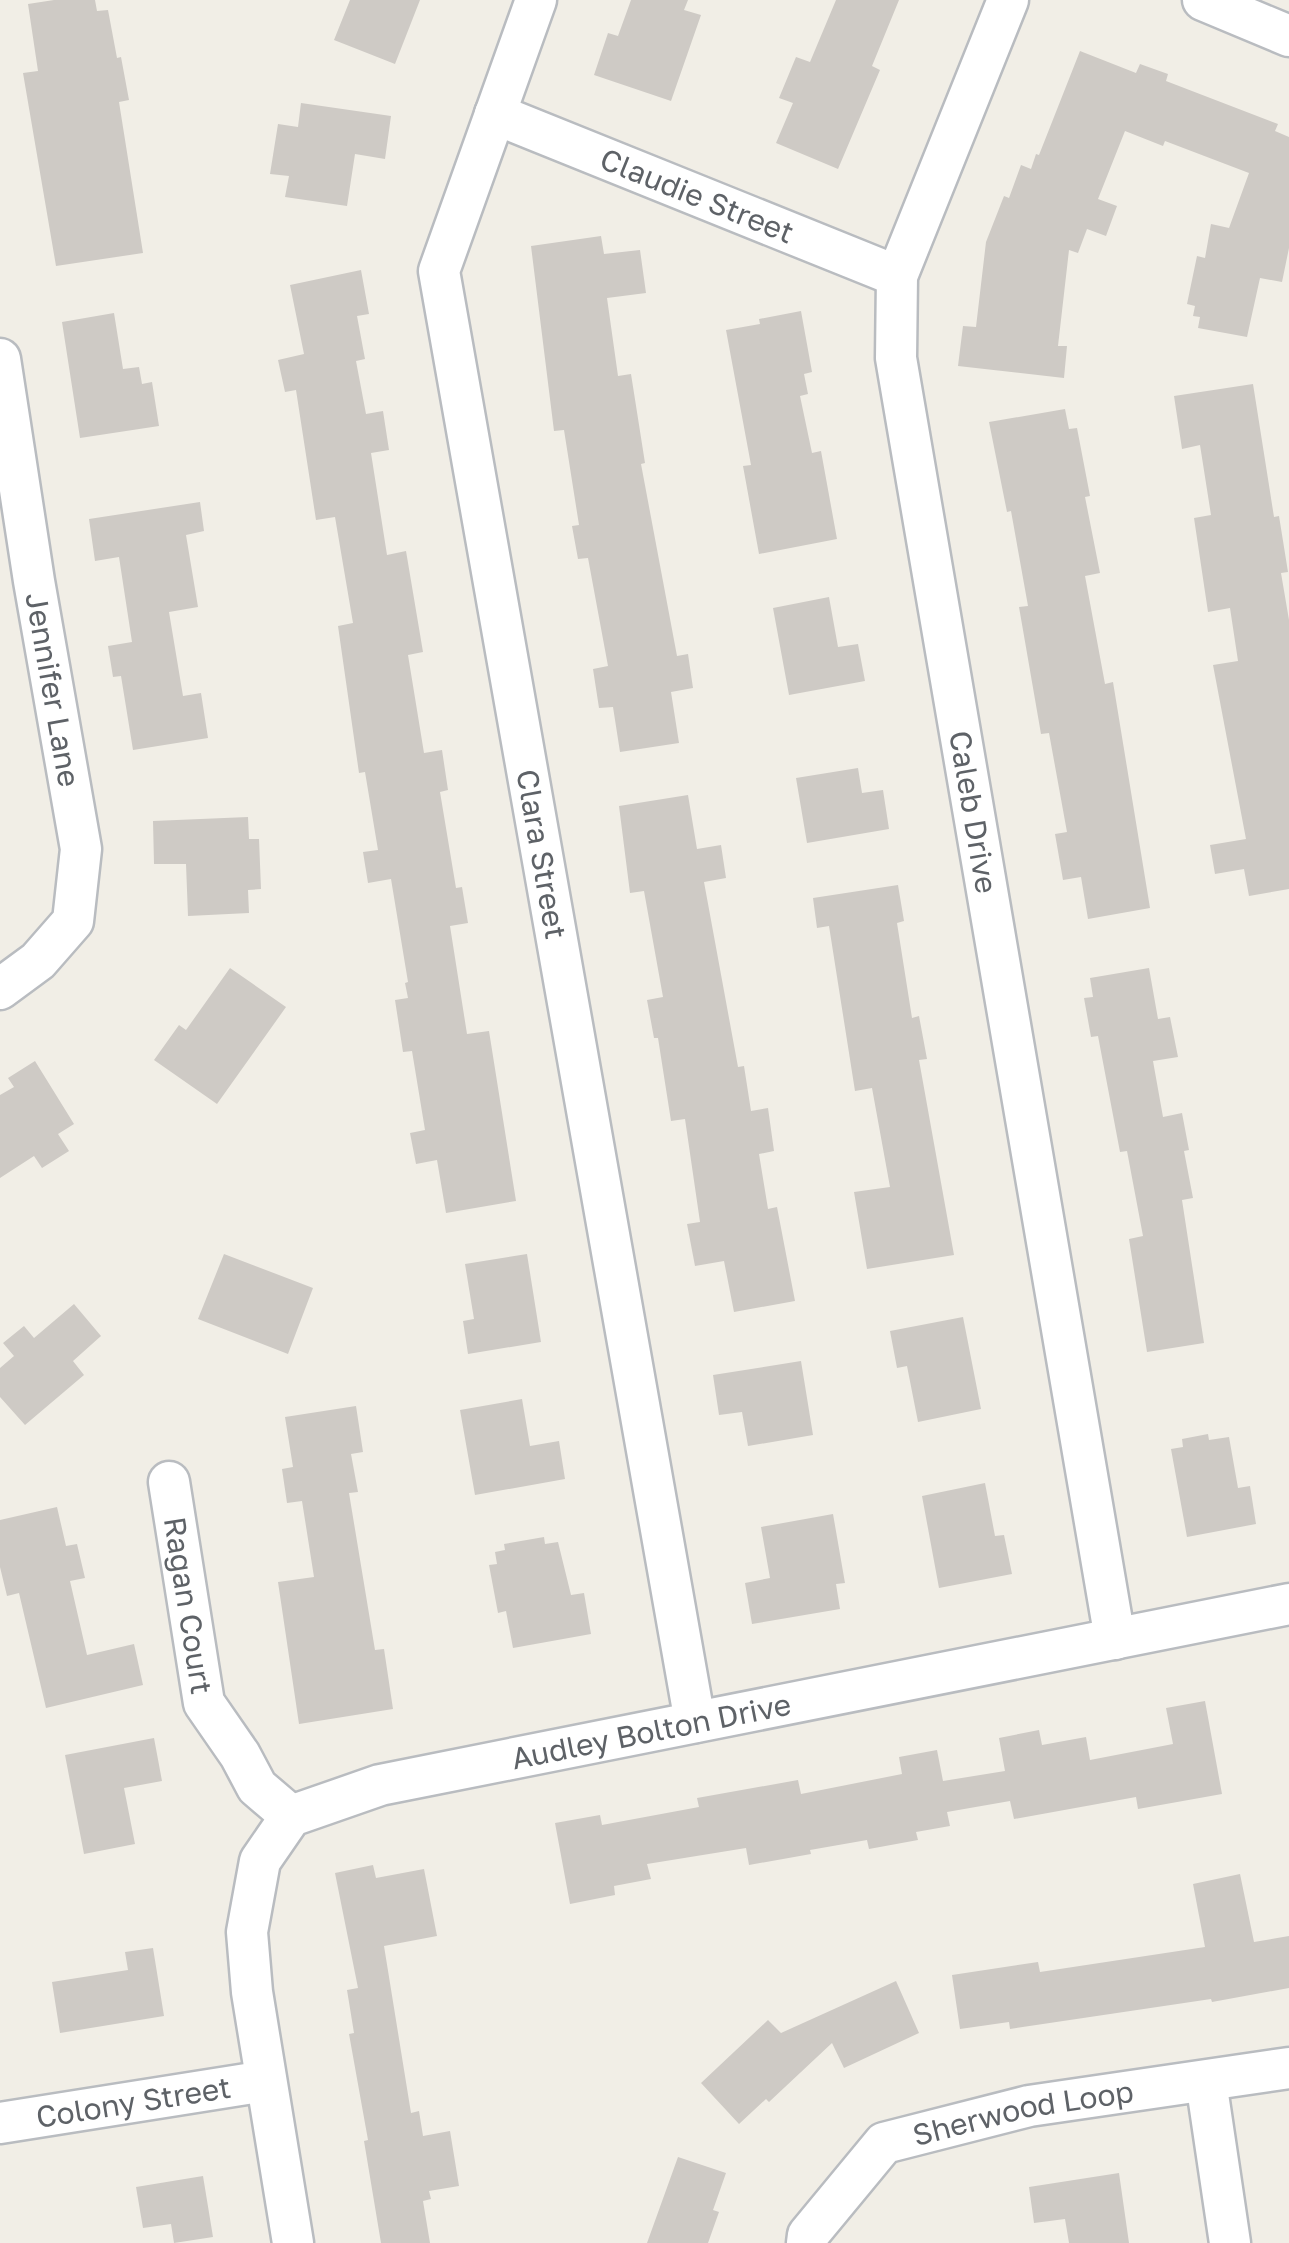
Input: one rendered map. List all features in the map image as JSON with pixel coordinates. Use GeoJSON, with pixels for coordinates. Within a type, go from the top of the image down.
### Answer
{"type":"FeatureCollection","features":[{"type":"Feature","properties":{"kind":"street","name":"Clara Street"},"geometry":{"type":"LineString","coordinates":[[536,0],[439,271],[696,1722]]}},
{"type":"Feature","properties":{"kind":"street","name":"Caleb Drive"},"geometry":{"type":"LineString","coordinates":[[1008,0],[897,276],[896,358],[1114,1639]]}},
{"type":"Feature","properties":{"kind":"street"},"geometry":{"type":"LineString","coordinates":[[1202,0],[1289,36]]}},
{"type":"Feature","properties":{"kind":"street","name":"Claudie Street"},"geometry":{"type":"LineString","coordinates":[[495,114],[897,276]]}},
{"type":"Feature","properties":{"kind":"street","name":"Jennifer Lane"},"geometry":{"type":"LineString","coordinates":[[0,359],[17,584],[81,849],[73,921],[38,961],[0,989]]}},
{"type":"Feature","properties":{"kind":"street","name":"Ragan Court"},"geometry":{"type":"LineString","coordinates":[[169,1482],[204,1703],[257,1787],[291,1816]]}},
{"type":"Feature","properties":{"kind":"street","name":"Audley Bolton Drive"},"geometry":{"type":"LineString","coordinates":[[291,1816],[380,1785],[1289,1604]]}},
{"type":"Feature","properties":{"kind":"street"},"geometry":{"type":"LineString","coordinates":[[291,1816],[260,1861],[247,1932],[265,2081],[293,2243]]}},
{"type":"Feature","properties":{"kind":"street","name":"Sherwood Loop"},"geometry":{"type":"LineString","coordinates":[[807,2243],[808,2235],[884,2143],[1030,2106],[1289,2068]]}},
{"type":"Feature","properties":{"kind":"street","name":"Colony Street"},"geometry":{"type":"LineString","coordinates":[[0,2124],[265,2081]]}},
{"type":"Feature","properties":{"kind":"street"},"geometry":{"type":"LineString","coordinates":[[1206,2081],[1230,2243]]}},
{"type":"Feature","properties":{"kind":"building"},"geometry":{"type":"Polygon","coordinates":[[[95,0],[97,11],[108,10],[129,100],[119,102],[143,253],[56,266],[23,73],[38,71],[28,4],[95,0]]]}},
{"type":"Feature","properties":{"kind":"building"},"geometry":{"type":"Polygon","coordinates":[[[350,0],[420,0],[395,64],[334,40],[350,0]]]}},
{"type":"Feature","properties":{"kind":"building"},"geometry":{"type":"Polygon","coordinates":[[[631,0],[688,0],[684,10],[701,15],[671,101],[594,75],[608,33],[618,36],[631,0]]]}},
{"type":"Feature","properties":{"kind":"building"},"geometry":{"type":"Polygon","coordinates":[[[836,0],[899,0],[872,66],[880,70],[838,169],[776,143],[793,103],[779,98],[796,57],[810,62],[836,0]]]}},
{"type":"Feature","properties":{"kind":"building"},"geometry":{"type":"Polygon","coordinates":[[[1080,51],[1136,73],[1140,64],[1168,74],[1166,81],[1278,124],[1275,131],[1289,137],[1289,248],[1282,282],[1260,278],[1247,337],[1198,328],[1200,317],[1193,316],[1195,306],[1187,304],[1197,256],[1205,258],[1211,224],[1229,228],[1249,173],[1165,141],[1163,146],[1125,131],[1098,199],[1117,206],[1106,236],[1087,229],[1078,253],[1069,250],[1058,346],[1067,346],[1064,378],[958,366],[963,326],[976,327],[986,242],[1021,165],[1031,169],[1036,154],[1039,155],[1080,51]]]}},
{"type":"Feature","properties":{"kind":"building"},"geometry":{"type":"Polygon","coordinates":[[[301,103],[391,116],[385,159],[355,154],[347,206],[285,197],[289,176],[270,174],[278,124],[298,127],[301,103]]]}},
{"type":"Feature","properties":{"kind":"building"},"geometry":{"type":"Polygon","coordinates":[[[601,236],[604,254],[640,250],[646,293],[607,298],[618,376],[631,374],[645,463],[641,464],[677,656],[688,654],[693,688],[671,692],[679,743],[620,752],[613,707],[599,708],[593,669],[608,666],[588,558],[578,559],[572,526],[579,525],[564,430],[554,431],[531,246],[601,236]]]}},
{"type":"Feature","properties":{"kind":"building"},"geometry":{"type":"Polygon","coordinates":[[[361,270],[369,314],[357,316],[365,359],[356,361],[366,414],[383,411],[389,450],[371,453],[387,555],[406,551],[423,652],[408,655],[424,753],[442,750],[448,790],[440,792],[456,888],[462,887],[468,923],[450,926],[467,1034],[489,1031],[516,1201],[446,1213],[437,1160],[416,1164],[410,1133],[425,1130],[412,1051],[403,1052],[395,1000],[408,998],[408,982],[391,879],[368,883],[363,852],[378,850],[365,772],[359,773],[338,626],[353,623],[335,517],[316,520],[296,390],[285,392],[278,360],[304,354],[290,285],[361,270]]]}},
{"type":"Feature","properties":{"kind":"building"},"geometry":{"type":"Polygon","coordinates":[[[801,311],[812,372],[804,374],[808,394],[800,396],[812,453],[821,451],[837,539],[759,554],[743,466],[751,465],[726,330],[801,311]]]}},
{"type":"Feature","properties":{"kind":"building"},"geometry":{"type":"Polygon","coordinates":[[[114,313],[123,369],[139,367],[142,384],[152,382],[159,426],[80,438],[62,322],[114,313]]]}},
{"type":"Feature","properties":{"kind":"building"},"geometry":{"type":"Polygon","coordinates":[[[1253,384],[1274,517],[1279,516],[1288,572],[1281,573],[1289,620],[1289,889],[1249,896],[1244,869],[1215,874],[1210,845],[1246,839],[1213,665],[1238,661],[1230,608],[1208,612],[1194,518],[1211,515],[1200,445],[1182,449],[1174,396],[1253,384]]]}},
{"type":"Feature","properties":{"kind":"building"},"geometry":{"type":"Polygon","coordinates":[[[1065,409],[1069,429],[1077,428],[1090,496],[1085,497],[1100,573],[1085,576],[1105,684],[1113,682],[1150,908],[1088,919],[1081,877],[1063,880],[1055,834],[1067,832],[1049,733],[1041,734],[1019,607],[1028,606],[1011,511],[1007,512],[989,422],[1065,409]]]}},
{"type":"Feature","properties":{"kind":"building"},"geometry":{"type":"Polygon","coordinates":[[[200,502],[204,531],[186,535],[198,607],[169,612],[183,696],[201,693],[208,738],[133,750],[121,676],[113,677],[108,646],[132,642],[119,557],[95,561],[89,519],[200,502]]]}},
{"type":"Feature","properties":{"kind":"building"},"geometry":{"type":"Polygon","coordinates":[[[829,597],[838,647],[858,644],[865,681],[789,695],[773,608],[829,597]]]}},
{"type":"Feature","properties":{"kind":"building"},"geometry":{"type":"Polygon","coordinates":[[[858,768],[862,793],[883,790],[889,829],[807,843],[796,778],[858,768]]]}},
{"type":"Feature","properties":{"kind":"building"},"geometry":{"type":"Polygon","coordinates":[[[688,795],[697,849],[721,845],[726,878],[704,882],[738,1067],[744,1066],[751,1111],[768,1108],[774,1151],[759,1154],[768,1209],[777,1207],[795,1301],[734,1312],[724,1261],[695,1266],[687,1224],[700,1222],[685,1119],[671,1121],[658,1038],[654,1038],[647,1000],[663,997],[644,891],[630,893],[619,806],[688,795]]]}},
{"type":"Feature","properties":{"kind":"building"},"geometry":{"type":"Polygon","coordinates":[[[248,817],[249,839],[259,839],[261,889],[248,890],[249,913],[188,916],[186,864],[154,864],[153,821],[248,817]]]}},
{"type":"Feature","properties":{"kind":"building"},"geometry":{"type":"Polygon","coordinates":[[[898,885],[904,921],[897,923],[912,1018],[919,1016],[927,1059],[919,1060],[954,1255],[867,1269],[854,1192],[890,1187],[872,1088],[855,1091],[829,926],[817,928],[813,898],[898,885]]]}},
{"type":"Feature","properties":{"kind":"building"},"geometry":{"type":"Polygon","coordinates":[[[230,968],[286,1007],[217,1104],[154,1060],[179,1025],[186,1030],[230,968]]]}},
{"type":"Feature","properties":{"kind":"building"},"geometry":{"type":"Polygon","coordinates":[[[1149,968],[1158,1019],[1170,1017],[1178,1057],[1153,1061],[1163,1117],[1182,1113],[1189,1150],[1184,1151],[1193,1198],[1182,1200],[1204,1343],[1147,1352],[1129,1239],[1143,1236],[1127,1151],[1120,1152],[1098,1036],[1091,1037],[1084,998],[1093,997],[1090,978],[1149,968]]]}},
{"type":"Feature","properties":{"kind":"building"},"geometry":{"type":"Polygon","coordinates":[[[35,1061],[74,1124],[58,1134],[69,1151],[42,1168],[34,1156],[0,1178],[0,1095],[14,1087],[8,1078],[35,1061]]]}},
{"type":"Feature","properties":{"kind":"building"},"geometry":{"type":"Polygon","coordinates":[[[224,1254],[313,1288],[288,1354],[198,1319],[224,1254]]]}},
{"type":"Feature","properties":{"kind":"building"},"geometry":{"type":"Polygon","coordinates":[[[527,1254],[541,1342],[468,1354],[463,1321],[474,1319],[465,1264],[527,1254]]]}},
{"type":"Feature","properties":{"kind":"building"},"geometry":{"type":"Polygon","coordinates":[[[74,1304],[101,1336],[73,1361],[84,1375],[25,1425],[0,1397],[0,1368],[14,1356],[3,1343],[24,1326],[34,1338],[74,1304]]]}},
{"type":"Feature","properties":{"kind":"building"},"geometry":{"type":"Polygon","coordinates":[[[963,1317],[981,1409],[918,1422],[907,1366],[897,1368],[890,1331],[963,1317]]]}},
{"type":"Feature","properties":{"kind":"building"},"geometry":{"type":"Polygon","coordinates":[[[801,1361],[813,1435],[748,1446],[742,1412],[719,1415],[713,1375],[801,1361]]]}},
{"type":"Feature","properties":{"kind":"building"},"geometry":{"type":"Polygon","coordinates":[[[522,1399],[530,1446],[559,1441],[565,1479],[475,1495],[460,1410],[522,1399]]]}},
{"type":"Feature","properties":{"kind":"building"},"geometry":{"type":"Polygon","coordinates":[[[356,1406],[363,1452],[351,1454],[358,1492],[349,1493],[375,1650],[384,1649],[393,1709],[299,1724],[278,1582],[314,1577],[302,1501],[287,1503],[282,1469],[293,1467],[285,1417],[356,1406]]]}},
{"type":"Feature","properties":{"kind":"building"},"geometry":{"type":"Polygon","coordinates":[[[1208,1434],[1209,1440],[1229,1437],[1238,1488],[1250,1486],[1256,1524],[1187,1537],[1171,1449],[1183,1447],[1182,1439],[1208,1434]]]}},
{"type":"Feature","properties":{"kind":"building"},"geometry":{"type":"Polygon","coordinates":[[[985,1483],[995,1536],[1004,1535],[1012,1574],[939,1588],[922,1496],[985,1483]]]}},
{"type":"Feature","properties":{"kind":"building"},"geometry":{"type":"Polygon","coordinates":[[[57,1507],[66,1546],[77,1544],[85,1578],[70,1581],[87,1655],[134,1644],[143,1685],[46,1708],[19,1593],[7,1596],[0,1567],[0,1520],[57,1507]]]}},
{"type":"Feature","properties":{"kind":"building"},"geometry":{"type":"Polygon","coordinates":[[[833,1514],[845,1583],[836,1584],[840,1609],[752,1624],[745,1583],[770,1578],[761,1527],[833,1514]]]}},
{"type":"Feature","properties":{"kind":"building"},"geometry":{"type":"Polygon","coordinates":[[[544,1537],[545,1544],[558,1542],[571,1595],[584,1593],[591,1634],[513,1648],[506,1611],[498,1613],[489,1565],[497,1564],[495,1552],[505,1550],[504,1544],[544,1537]]]}},
{"type":"Feature","properties":{"kind":"building"},"geometry":{"type":"Polygon","coordinates":[[[1205,1701],[1222,1794],[1138,1809],[1136,1797],[1014,1819],[1010,1801],[947,1812],[950,1826],[916,1832],[918,1840],[869,1849],[867,1840],[749,1865],[746,1848],[647,1864],[651,1879],[614,1886],[615,1895],[570,1904],[555,1823],[600,1815],[602,1825],[699,1807],[697,1798],[798,1780],[801,1794],[902,1774],[899,1757],[937,1750],[943,1781],[1005,1771],[999,1738],[1039,1730],[1042,1745],[1086,1737],[1090,1760],[1173,1744],[1166,1708],[1205,1701]]]}},
{"type":"Feature","properties":{"kind":"building"},"geometry":{"type":"Polygon","coordinates":[[[154,1738],[162,1781],[124,1788],[135,1844],[84,1854],[65,1755],[154,1738]]]}},
{"type":"Feature","properties":{"kind":"building"},"geometry":{"type":"Polygon","coordinates":[[[373,1865],[376,1878],[424,1869],[437,1936],[384,1946],[411,2113],[419,2111],[423,2136],[450,2131],[459,2186],[429,2191],[431,2199],[423,2201],[430,2243],[381,2243],[364,2141],[368,2140],[349,2034],[354,2033],[347,1990],[358,1988],[335,1873],[373,1865]]]}},
{"type":"Feature","properties":{"kind":"building"},"geometry":{"type":"Polygon","coordinates":[[[1240,1874],[1254,1942],[1289,1936],[1289,1988],[1010,2029],[1009,2022],[960,2029],[952,1975],[1038,1962],[1040,1972],[1205,1947],[1193,1884],[1240,1874]]]}},
{"type":"Feature","properties":{"kind":"building"},"geometry":{"type":"Polygon","coordinates":[[[153,1948],[164,2016],[60,2033],[52,1982],[128,1970],[125,1952],[153,1948]]]}},
{"type":"Feature","properties":{"kind":"building"},"geometry":{"type":"Polygon","coordinates":[[[896,1981],[919,2033],[844,2068],[832,2043],[769,2102],[766,2099],[739,2124],[701,2083],[768,2020],[781,2033],[896,1981]]]}},
{"type":"Feature","properties":{"kind":"building"},"geometry":{"type":"Polygon","coordinates":[[[678,2157],[726,2173],[713,2210],[719,2212],[708,2243],[647,2243],[678,2157]]]}},
{"type":"Feature","properties":{"kind":"building"},"geometry":{"type":"Polygon","coordinates":[[[1119,2173],[1129,2243],[1069,2243],[1065,2219],[1034,2223],[1029,2187],[1119,2173]]]}},
{"type":"Feature","properties":{"kind":"building"},"geometry":{"type":"Polygon","coordinates":[[[203,2176],[213,2237],[174,2243],[171,2224],[143,2228],[136,2187],[203,2176]]]}}]}
